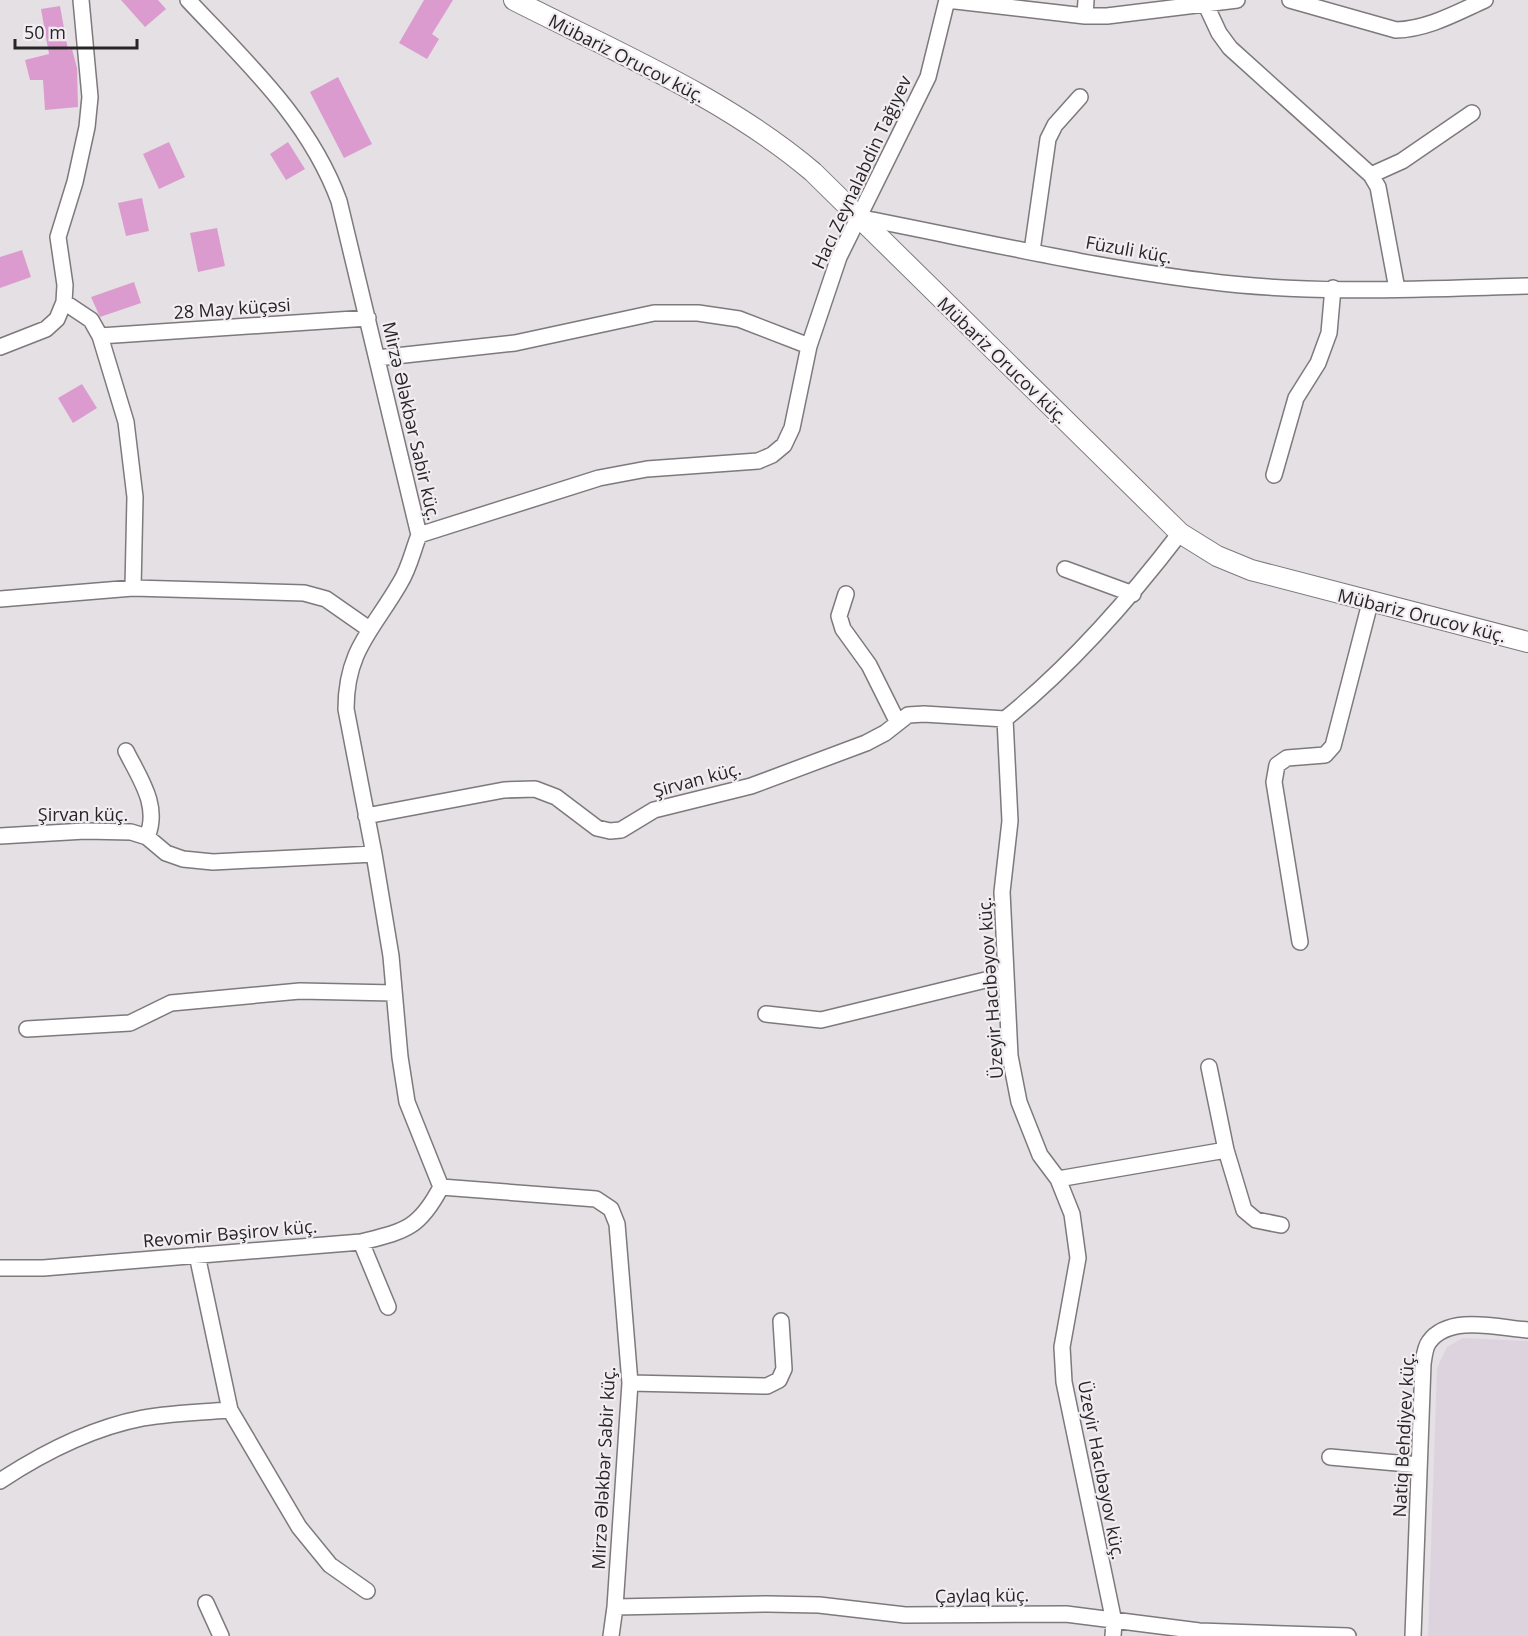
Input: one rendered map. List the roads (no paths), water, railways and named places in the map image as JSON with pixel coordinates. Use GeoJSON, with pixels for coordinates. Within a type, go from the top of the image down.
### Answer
{"type":"FeatureCollection","features":[{"type":"Feature","properties":{"kind":"street"},"geometry":{"type":"LineString","coordinates":[[0,347],[46,329],[57,319],[64,302],[65,285],[58,237],[75,182],[87,127],[90,97],[81,0]]}},
{"type":"Feature","properties":{"kind":"street","name":"Mirzə Ələkbər Sabir küç."},"geometry":{"type":"LineString","coordinates":[[188,0],[286,105],[328,171],[339,201],[419,535],[402,581],[369,629],[349,667],[346,685],[346,709],[374,854],[407,1102],[441,1187],[596,1199],[611,1209],[617,1224],[630,1383],[615,1607],[611,1636]]}},
{"type":"Feature","properties":{"kind":"street","name":"Mübariz Orucov küç."},"geometry":{"type":"LineString","coordinates":[[514,0],[729,111],[779,143],[813,172],[1180,533],[1217,556],[1251,570],[1370,603],[1528,642]]}},
{"type":"Feature","properties":{"kind":"street"},"geometry":{"type":"LineString","coordinates":[[947,0],[1085,16],[1107,16],[1237,0]]}},
{"type":"Feature","properties":{"kind":"street","name":"Hacı Zeynalabdin Tağıyev"},"geometry":{"type":"LineString","coordinates":[[419,535],[599,478],[647,469],[758,461],[772,455],[784,445],[792,428],[808,346],[839,257],[928,77],[947,0]]}},
{"type":"Feature","properties":{"kind":"street"},"geometry":{"type":"LineString","coordinates":[[1085,16],[1086,0]]}},
{"type":"Feature","properties":{"kind":"street"},"geometry":{"type":"LineString","coordinates":[[1290,0],[1396,30],[1414,30],[1434,24],[1485,0]]}},
{"type":"Feature","properties":{"kind":"street"},"geometry":{"type":"LineString","coordinates":[[1205,3],[1219,33],[1230,48],[1371,175],[1378,187],[1397,289]]}},
{"type":"Feature","properties":{"kind":"street"},"geometry":{"type":"LineString","coordinates":[[1032,251],[1048,139],[1080,97]]}},
{"type":"Feature","properties":{"kind":"street"},"geometry":{"type":"LineString","coordinates":[[1371,175],[1402,161],[1472,113]]}},
{"type":"Feature","properties":{"kind":"street","name":"Füzuli küç."},"geometry":{"type":"LineString","coordinates":[[857,217],[1207,282],[1397,289],[1528,286]]}},
{"type":"Feature","properties":{"kind":"street"},"geometry":{"type":"LineString","coordinates":[[1274,475],[1296,398],[1318,363],[1329,333],[1333,288]]}},
{"type":"Feature","properties":{"kind":"street"},"geometry":{"type":"LineString","coordinates":[[64,302],[91,320],[100,336],[126,422],[135,497],[134,588]]}},
{"type":"Feature","properties":{"kind":"street"},"geometry":{"type":"LineString","coordinates":[[377,358],[515,343],[654,313],[698,313],[739,319],[808,346]]}},
{"type":"Feature","properties":{"kind":"street","name":"28 May küçəsi"},"geometry":{"type":"LineString","coordinates":[[100,336],[368,318]]}},
{"type":"Feature","properties":{"kind":"street"},"geometry":{"type":"LineString","coordinates":[[1005,718],[1048,685],[1133,594],[1180,533]]}},
{"type":"Feature","properties":{"kind":"street"},"geometry":{"type":"LineString","coordinates":[[1065,569],[1133,594]]}},
{"type":"Feature","properties":{"kind":"street"},"geometry":{"type":"LineString","coordinates":[[0,599],[134,588],[304,593],[326,599],[342,607],[369,629]]}},
{"type":"Feature","properties":{"kind":"street"},"geometry":{"type":"LineString","coordinates":[[846,594],[839,616],[843,629],[870,665],[897,721]]}},
{"type":"Feature","properties":{"kind":"street"},"geometry":{"type":"LineString","coordinates":[[1300,942],[1274,782],[1277,765],[1287,758],[1325,755],[1333,746],[1370,603]]}},
{"type":"Feature","properties":{"kind":"street","name":"Şirvan küç."},"geometry":{"type":"LineString","coordinates":[[366,816],[504,790],[535,789],[556,797],[597,828],[610,831],[621,830],[654,810],[751,786],[866,743],[885,733],[897,721],[908,715],[1005,718]]}},
{"type":"Feature","properties":{"kind":"street","name":"Üzeyir Hacıbəyov küç."},"geometry":{"type":"LineString","coordinates":[[1005,718],[1010,821],[1002,892],[1011,1056],[1019,1102],[1040,1155],[1058,1179],[1072,1214],[1078,1258],[1062,1347],[1064,1382],[1114,1629]]}},
{"type":"Feature","properties":{"kind":"street"},"geometry":{"type":"LineString","coordinates":[[126,751],[152,806],[153,824],[147,837]]}},
{"type":"Feature","properties":{"kind":"street","name":"Şirvan küç."},"geometry":{"type":"LineString","coordinates":[[0,836],[85,831],[131,832],[147,837],[166,853],[183,859],[213,862],[374,854]]}},
{"type":"Feature","properties":{"kind":"street"},"geometry":{"type":"LineString","coordinates":[[766,1014],[821,1020],[1006,975]]}},
{"type":"Feature","properties":{"kind":"street"},"geometry":{"type":"LineString","coordinates":[[27,1029],[130,1023],[171,1003],[300,991],[394,993]]}},
{"type":"Feature","properties":{"kind":"street"},"geometry":{"type":"LineString","coordinates":[[1209,1067],[1226,1150],[1244,1210],[1256,1220],[1281,1225]]}},
{"type":"Feature","properties":{"kind":"street"},"geometry":{"type":"LineString","coordinates":[[1058,1179],[1226,1150]]}},
{"type":"Feature","properties":{"kind":"street","name":"Revomir Bəşirov küç."},"geometry":{"type":"LineString","coordinates":[[0,1268],[43,1268],[361,1242],[396,1233],[417,1223],[430,1208],[441,1187]]}},
{"type":"Feature","properties":{"kind":"street"},"geometry":{"type":"LineString","coordinates":[[361,1242],[388,1307]]}},
{"type":"Feature","properties":{"kind":"street"},"geometry":{"type":"LineString","coordinates":[[197,1255],[230,1410],[299,1527],[330,1565],[367,1591]]}},
{"type":"Feature","properties":{"kind":"street"},"geometry":{"type":"LineString","coordinates":[[630,1383],[766,1386],[779,1380],[784,1369],[782,1321]]}},
{"type":"Feature","properties":{"kind":"street","name":"Natiq Behdiyev küç."},"geometry":{"type":"LineString","coordinates":[[1413,1636],[1423,1364],[1427,1343],[1441,1329],[1461,1325],[1528,1330]]}},
{"type":"Feature","properties":{"kind":"street"},"geometry":{"type":"LineString","coordinates":[[0,1481],[67,1442],[110,1426],[144,1418],[230,1410]]}},
{"type":"Feature","properties":{"kind":"street"},"geometry":{"type":"LineString","coordinates":[[1330,1457],[1419,1465]]}},
{"type":"Feature","properties":{"kind":"street"},"geometry":{"type":"LineString","coordinates":[[206,1604],[221,1636]]}},
{"type":"Feature","properties":{"kind":"street","name":"Çaylaq küç."},"geometry":{"type":"LineString","coordinates":[[615,1607],[687,1604],[819,1605],[905,1615],[1066,1614],[1114,1629],[1348,1636]]}}]}
